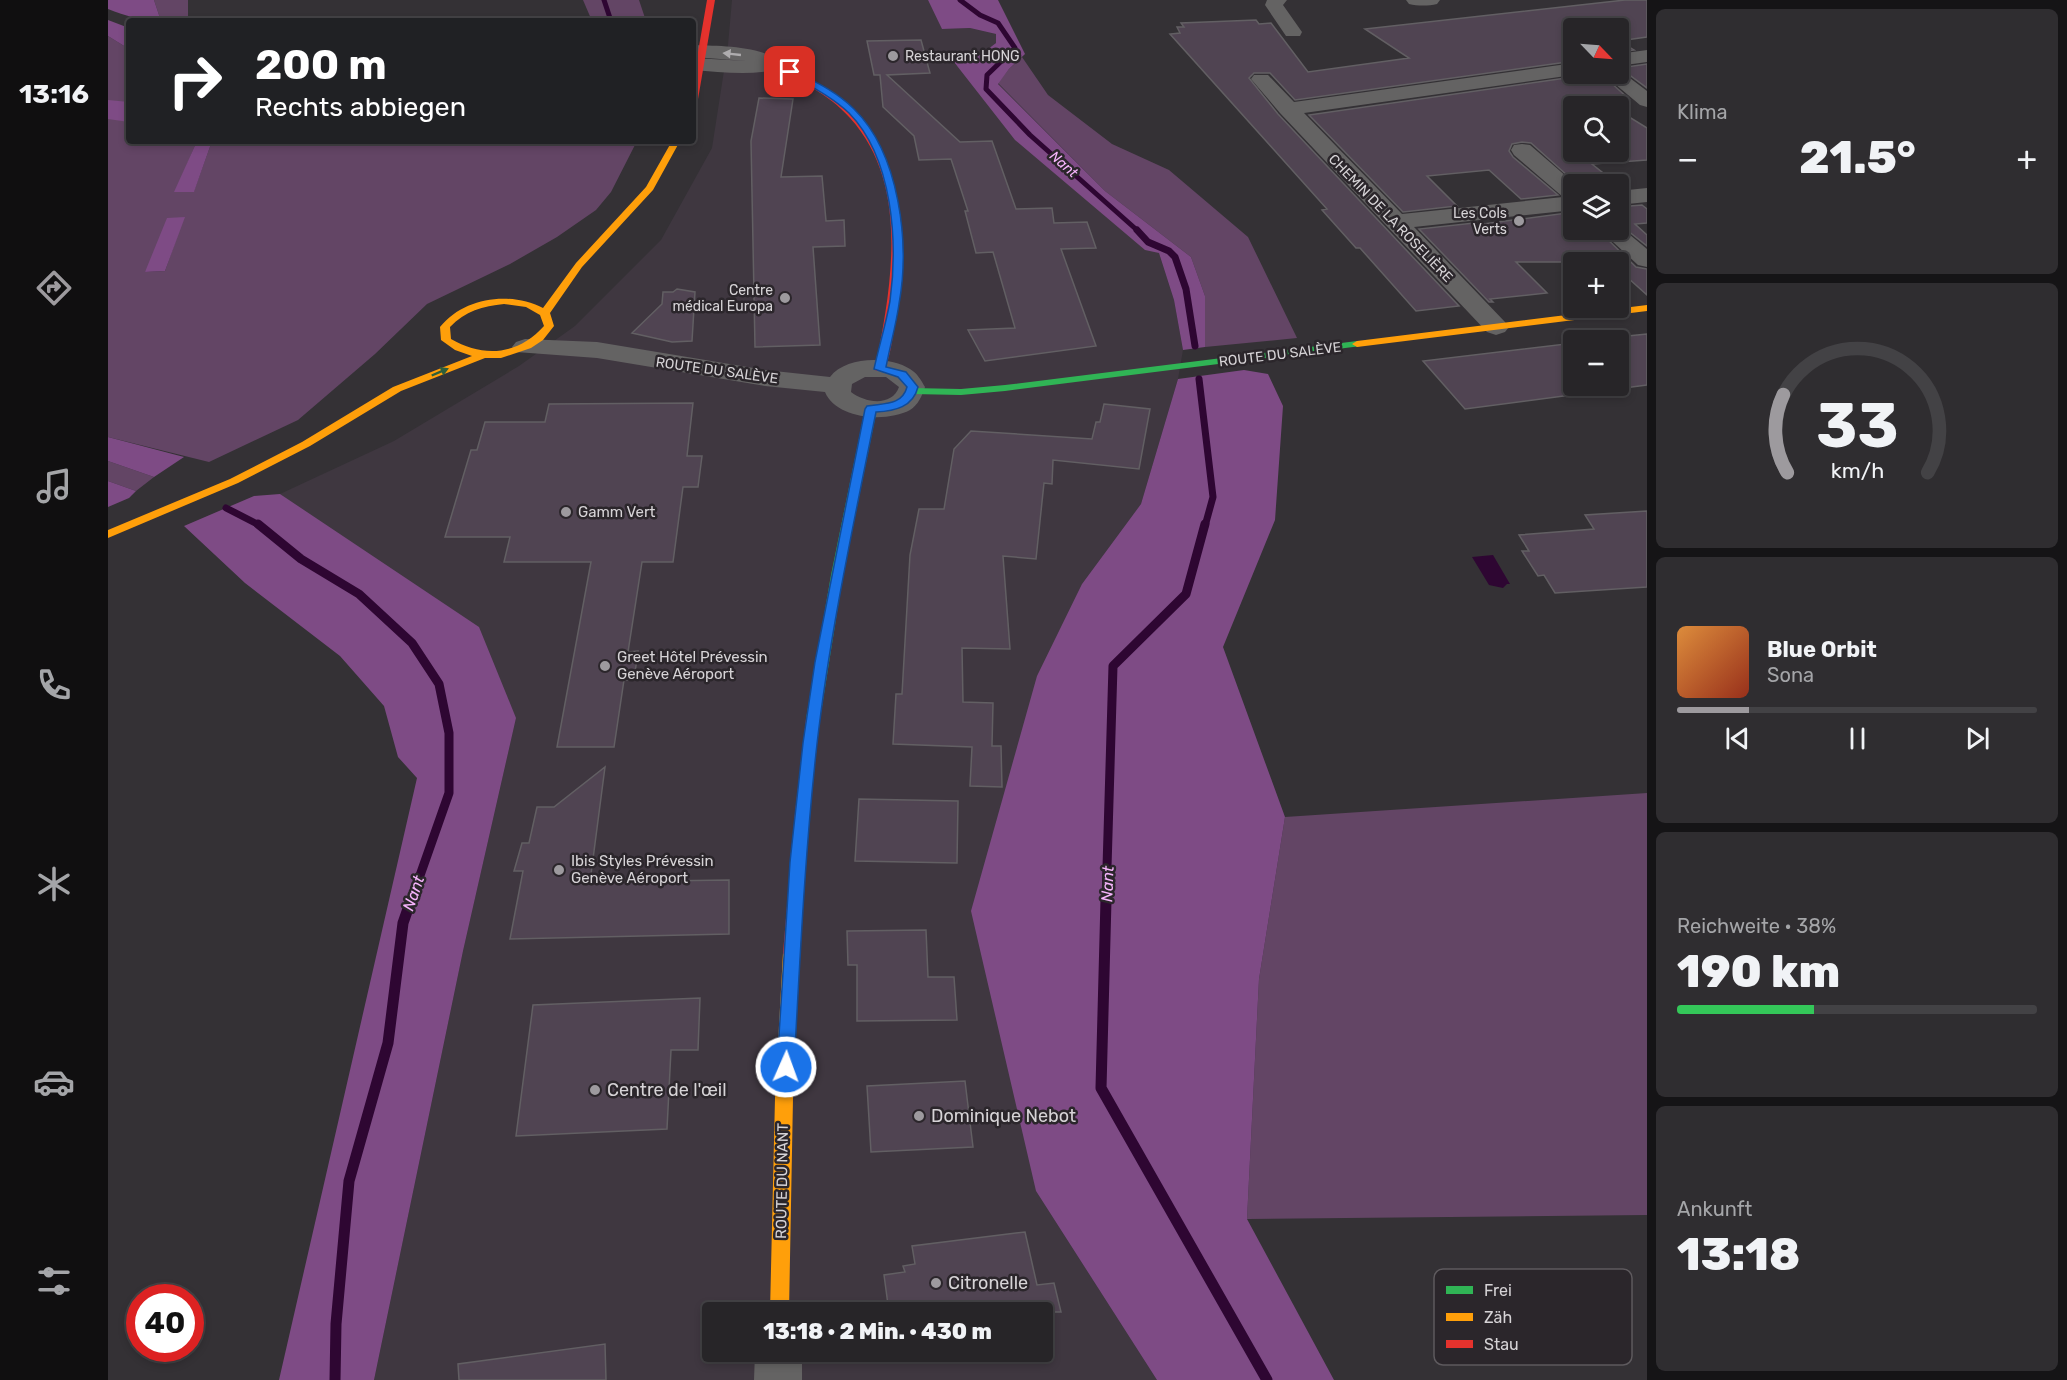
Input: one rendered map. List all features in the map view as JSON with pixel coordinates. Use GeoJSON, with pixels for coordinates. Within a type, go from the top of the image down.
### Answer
{"type":"FeatureCollection","features":[{"type":"Feature","properties":{"kind":"street"},"geometry":{"type":"LineString","coordinates":[[711,0],[697,58],[772,66],[808,81],[851,111],[871,136],[885,166],[893,202],[898,262],[895,302],[880,369]]}},
{"type":"Feature","properties":{"kind":"street"},"geometry":{"type":"LineString","coordinates":[[1278,0],[1274,5],[1293,32]]}},
{"type":"Feature","properties":{"kind":"street"},"geometry":{"type":"LineString","coordinates":[[1415,0],[1431,0]]}},
{"type":"Feature","properties":{"kind":"street"},"geometry":{"type":"LineString","coordinates":[[1629,58],[1647,56]]}},
{"type":"Feature","properties":{"kind":"street"},"geometry":{"type":"LineString","coordinates":[[1287,109],[1563,71]]}},
{"type":"Feature","properties":{"kind":"street","name":"CHEMIN DE LA ROSELIÈRE"},"geometry":{"type":"LineString","coordinates":[[1261,79],[1496,327]]}},
{"type":"Feature","properties":{"kind":"street"},"geometry":{"type":"LineString","coordinates":[[1626,84],[1647,101]]}},
{"type":"Feature","properties":{"kind":"street"},"geometry":{"type":"LineString","coordinates":[[108,534],[270,464],[397,389],[483,355],[525,348],[540,339],[547,319],[579,265],[650,188],[672,144]]}},
{"type":"Feature","properties":{"kind":"street"},"geometry":{"type":"LineString","coordinates":[[1522,150],[1563,185]]}},
{"type":"Feature","properties":{"kind":"street"},"geometry":{"type":"LineString","coordinates":[[1629,197],[1647,195]]}},
{"type":"Feature","properties":{"kind":"street"},"geometry":{"type":"LineString","coordinates":[[1395,222],[1563,204]]}},
{"type":"Feature","properties":{"kind":"street"},"geometry":{"type":"LineString","coordinates":[[1623,240],[1646,260]]}},
{"type":"Feature","properties":{"kind":"street"},"geometry":{"type":"LineString","coordinates":[[554,277],[579,265]]}},
{"type":"Feature","properties":{"kind":"street"},"geometry":{"type":"LineString","coordinates":[[504,302],[527,291]]}},
{"type":"Feature","properties":{"kind":"street"},"geometry":{"type":"LineString","coordinates":[[397,389],[439,349],[445,327],[456,314],[478,305],[504,302],[528,304],[547,319]]}},
{"type":"Feature","properties":{"kind":"street","name":"ROUTE DU SALÈVE"},"geometry":{"type":"LineString","coordinates":[[912,391],[961,392],[1005,388],[1647,308]]}},
{"type":"Feature","properties":{"kind":"street","name":"ROUTE DU SALÈVE"},"geometry":{"type":"LineString","coordinates":[[547,319],[597,350]]}},
{"type":"Feature","properties":{"kind":"street","name":"ROUTE DU SALÈVE"},"geometry":{"type":"LineString","coordinates":[[525,348],[597,350],[765,378],[838,386]]}},
{"type":"Feature","properties":{"kind":"street"},"geometry":{"type":"LineString","coordinates":[[439,349],[460,350],[483,355]]}},
{"type":"Feature","properties":{"kind":"street"},"geometry":{"type":"LineString","coordinates":[[864,369],[880,369],[895,372],[907,378],[912,391],[902,403],[888,408],[871,409],[845,401],[838,394],[838,386],[849,374],[864,369]]}},
{"type":"Feature","properties":{"kind":"street","name":"ROUTE DU NANT"},"geometry":{"type":"LineString","coordinates":[[779,1302],[784,1102],[798,862],[821,662],[871,409]]}},
{"type":"Feature","properties":{"kind":"street"},"geometry":{"type":"LineString","coordinates":[[778,1380],[779,1362]]}},
{"type":"Feature","properties":{"kind":"shaded area"},"geometry":{"type":"Polygon","coordinates":[[[108,0],[154,0],[160,18],[134,18],[108,9],[108,0]]]}},
{"type":"Feature","properties":{"kind":"shaded area"},"geometry":{"type":"Polygon","coordinates":[[[154,0],[188,0],[188,18],[160,18],[154,0]]]}},
{"type":"Feature","properties":{"kind":"shaded area"},"geometry":{"type":"Polygon","coordinates":[[[583,0],[639,0],[645,18],[591,18],[583,0]]]}},
{"type":"Feature","properties":{"kind":"shaded area"},"geometry":{"type":"Polygon","coordinates":[[[732,0],[928,0],[943,29],[970,28],[996,34],[996,43],[980,55],[954,63],[1159,253],[1174,300],[1183,350],[1178,379],[1141,504],[1082,584],[1036,1191],[1157,1380],[374,1380],[463,951],[516,718],[280,494],[394,441],[519,366],[575,326],[661,240],[712,148],[728,45],[732,0]]]}},
{"type":"Feature","properties":{"kind":"shaded area"},"geometry":{"type":"Polygon","coordinates":[[[928,0],[998,0],[1025,54],[1009,69],[998,84],[1105,191],[1191,257],[1205,296],[1205,347],[1183,350],[1174,300],[1159,253],[1145,250],[1015,140],[954,62],[980,55],[996,43],[996,34],[970,28],[942,29],[928,0]]]}},
{"type":"Feature","properties":{"kind":"shaded area"},"geometry":{"type":"Polygon","coordinates":[[[108,20],[126,27],[126,47],[108,36],[108,20]]]}},
{"type":"Feature","properties":{"kind":"shaded area"},"geometry":{"type":"Polygon","coordinates":[[[108,36],[126,47],[126,144],[196,144],[175,192],[194,191],[211,144],[635,144],[611,192],[596,210],[557,237],[510,264],[427,304],[375,354],[298,420],[209,462],[108,437],[108,36]],[[184,217],[145,272],[165,271],[184,217]]]}},
{"type":"Feature","properties":{"kind":"shaded area"},"geometry":{"type":"Polygon","coordinates":[[[1022,57],[1048,95],[1112,144],[1169,170],[1248,237],[1297,338],[1205,347],[1205,296],[1191,257],[1105,191],[998,83],[1022,57]]]}},
{"type":"Feature","properties":{"kind":"shaded area"},"geometry":{"type":"Polygon","coordinates":[[[108,100],[126,102],[126,122],[108,119],[108,100]]]}},
{"type":"Feature","properties":{"kind":"shaded area"},"geometry":{"type":"Polygon","coordinates":[[[196,144],[211,144],[194,192],[174,192],[196,144]]]}},
{"type":"Feature","properties":{"kind":"shaded area"},"geometry":{"type":"Polygon","coordinates":[[[185,217],[165,271],[145,272],[167,218],[185,217]]]}},
{"type":"Feature","properties":{"kind":"shaded area"},"geometry":{"type":"Polygon","coordinates":[[[1244,370],[1268,374],[1283,406],[1275,520],[1223,647],[1285,817],[1259,979],[1247,1219],[1334,1380],[1157,1380],[1036,1191],[971,911],[1037,676],[1082,584],[1141,504],[1178,379],[1244,370]]]}},
{"type":"Feature","properties":{"kind":"shaded area"},"geometry":{"type":"Polygon","coordinates":[[[108,437],[184,457],[154,477],[108,461],[108,437]]]}},
{"type":"Feature","properties":{"kind":"shaded area"},"geometry":{"type":"Polygon","coordinates":[[[108,461],[154,477],[136,491],[108,481],[108,461]]]}},
{"type":"Feature","properties":{"kind":"shaded area"},"geometry":{"type":"Polygon","coordinates":[[[108,481],[136,491],[129,498],[108,507],[108,481]]]}},
{"type":"Feature","properties":{"kind":"shaded area"},"geometry":{"type":"Polygon","coordinates":[[[280,494],[479,627],[516,718],[463,951],[374,1380],[279,1380],[417,778],[398,757],[384,706],[340,656],[245,583],[184,526],[254,496],[280,494]]]}},
{"type":"Feature","properties":{"kind":"shaded area"},"geometry":{"type":"Polygon","coordinates":[[[1493,555],[1510,584],[1503,588],[1489,585],[1472,557],[1493,555]]]}},
{"type":"Feature","properties":{"kind":"shaded area"},"geometry":{"type":"Polygon","coordinates":[[[1647,793],[1647,1215],[1247,1219],[1259,979],[1285,817],[1647,793]]]}},
{"type":"Feature","properties":{"kind":"building"},"geometry":{"type":"Polygon","coordinates":[[[1625,0],[1647,0],[1647,37],[1629,40],[1629,18],[1563,18],[1563,63],[1295,100],[1270,73],[1254,73],[1249,78],[1278,114],[1459,306],[1416,311],[1360,248],[1356,248],[1322,210],[1327,209],[1170,34],[1180,33],[1177,27],[1184,27],[1181,23],[1256,20],[1259,24],[1271,23],[1308,72],[1409,58],[1365,29],[1625,0]]]}},
{"type":"Feature","properties":{"kind":"building"},"geometry":{"type":"Polygon","coordinates":[[[921,40],[930,73],[887,75],[960,142],[992,141],[1016,209],[1052,208],[1054,223],[1087,222],[1096,248],[1061,249],[1096,346],[985,361],[968,330],[1015,328],[993,252],[976,253],[965,211],[968,211],[951,159],[919,160],[914,136],[883,107],[880,75],[874,75],[867,41],[921,40]]]}},
{"type":"Feature","properties":{"kind":"building"},"geometry":{"type":"Polygon","coordinates":[[[1647,64],[1647,88],[1629,75],[1629,67],[1647,64]]]}},
{"type":"Feature","properties":{"kind":"building"},"geometry":{"type":"Polygon","coordinates":[[[1563,78],[1563,84],[1612,84],[1626,96],[1563,96],[1563,162],[1620,162],[1592,164],[1604,174],[1566,174],[1531,143],[1522,142],[1512,144],[1509,151],[1513,157],[1558,195],[1521,199],[1489,170],[1427,176],[1457,206],[1403,212],[1309,115],[1563,78]]]}},
{"type":"Feature","properties":{"kind":"building"},"geometry":{"type":"Polygon","coordinates":[[[759,98],[793,99],[781,177],[822,176],[826,221],[844,220],[845,246],[813,247],[820,345],[755,347],[751,141],[759,98]]]}},
{"type":"Feature","properties":{"kind":"building"},"geometry":{"type":"Polygon","coordinates":[[[1629,117],[1647,128],[1647,160],[1629,161],[1629,117]]]}},
{"type":"Feature","properties":{"kind":"building"},"geometry":{"type":"Polygon","coordinates":[[[1642,205],[1647,209],[1647,223],[1635,224],[1647,235],[1647,246],[1629,232],[1629,206],[1642,205]]]}},
{"type":"Feature","properties":{"kind":"building"},"geometry":{"type":"Polygon","coordinates":[[[1563,213],[1563,240],[1608,240],[1621,252],[1563,252],[1563,262],[1516,262],[1547,293],[1490,299],[1493,302],[1489,302],[1419,229],[1474,223],[1476,225],[1563,213]]]}},
{"type":"Feature","properties":{"kind":"building"},"geometry":{"type":"Polygon","coordinates":[[[1629,260],[1636,267],[1647,269],[1647,295],[1629,279],[1629,260]]]}},
{"type":"Feature","properties":{"kind":"building"},"geometry":{"type":"Polygon","coordinates":[[[677,289],[695,292],[692,341],[672,342],[632,333],[662,304],[663,292],[673,292],[677,289]]]}},
{"type":"Feature","properties":{"kind":"building"},"geometry":{"type":"Polygon","coordinates":[[[1647,334],[1647,385],[1629,387],[1629,336],[1647,334]]]}},
{"type":"Feature","properties":{"kind":"building"},"geometry":{"type":"Polygon","coordinates":[[[1563,344],[1564,396],[1465,409],[1423,361],[1563,344]]]}},
{"type":"Feature","properties":{"kind":"building","name":"Gamm Vert"},"geometry":{"type":"Polygon","coordinates":[[[693,403],[687,456],[702,456],[698,487],[683,487],[673,562],[642,562],[628,652],[638,651],[634,680],[624,680],[614,747],[557,747],[591,562],[504,562],[510,537],[445,537],[471,450],[477,450],[485,422],[545,422],[549,404],[693,403]]]}},
{"type":"Feature","properties":{"kind":"building"},"geometry":{"type":"Polygon","coordinates":[[[1104,404],[1150,409],[1139,469],[1053,460],[1052,484],[1044,483],[1036,559],[1003,556],[1010,649],[962,648],[963,702],[993,703],[992,746],[1001,746],[1002,787],[970,786],[972,747],[893,744],[896,694],[902,694],[910,555],[919,509],[944,509],[954,449],[971,431],[1092,439],[1096,422],[1100,422],[1104,404]]]}},
{"type":"Feature","properties":{"kind":"building"},"geometry":{"type":"Polygon","coordinates":[[[1647,511],[1647,587],[1555,593],[1544,575],[1538,576],[1522,551],[1529,551],[1519,535],[1594,529],[1585,515],[1647,511]]]}},
{"type":"Feature","properties":{"kind":"building"},"geometry":{"type":"Polygon","coordinates":[[[605,767],[590,882],[729,880],[729,934],[510,939],[523,871],[514,871],[522,843],[529,843],[537,807],[554,807],[605,767]]]}},
{"type":"Feature","properties":{"kind":"building"},"geometry":{"type":"Polygon","coordinates":[[[859,799],[958,801],[957,863],[855,861],[859,799]]]}},
{"type":"Feature","properties":{"kind":"building"},"geometry":{"type":"Polygon","coordinates":[[[926,930],[928,977],[954,977],[957,1020],[857,1021],[857,965],[848,965],[847,931],[926,930]]]}},
{"type":"Feature","properties":{"kind":"building","name":"Centre de l'œil"},"geometry":{"type":"Polygon","coordinates":[[[700,998],[698,1050],[671,1050],[667,1129],[516,1136],[533,1005],[700,998]]]}},
{"type":"Feature","properties":{"kind":"building","name":"Dominique Nebot"},"geometry":{"type":"Polygon","coordinates":[[[965,1081],[973,1147],[871,1152],[867,1086],[965,1081]]]}},
{"type":"Feature","properties":{"kind":"building"},"geometry":{"type":"Polygon","coordinates":[[[1025,1232],[1037,1285],[1054,1283],[1061,1312],[1053,1312],[1053,1302],[888,1302],[884,1275],[905,1272],[903,1266],[915,1264],[912,1246],[1025,1232]]]}},
{"type":"Feature","properties":{"kind":"building"},"geometry":{"type":"Polygon","coordinates":[[[605,1344],[606,1380],[459,1380],[458,1364],[605,1344]]]}},
{"type":"Feature","properties":{"kind":"waterway"},"geometry":{"type":"LineString","coordinates":[[604,0],[610,18]]}},
{"type":"Feature","properties":{"kind":"waterway","name":"Nant"},"geometry":{"type":"LineString","coordinates":[[960,0],[980,15],[998,23],[1015,48],[987,75],[986,89],[1030,135],[1138,231]]}},
{"type":"Feature","properties":{"kind":"waterway","name":"Nant"},"geometry":{"type":"LineString","coordinates":[[1138,231],[1148,242],[1169,251],[1175,257],[1186,289],[1195,346]]}},
{"type":"Feature","properties":{"kind":"waterway","name":"Nant"},"geometry":{"type":"LineString","coordinates":[[1199,379],[1213,497],[1205,526]]}},
{"type":"Feature","properties":{"kind":"waterway","name":"Nant"},"geometry":{"type":"LineString","coordinates":[[226,508],[260,525]]}},
{"type":"Feature","properties":{"kind":"waterway","name":"Nant"},"geometry":{"type":"LineString","coordinates":[[1106,901],[1113,666],[1186,594],[1205,524]]}},
{"type":"Feature","properties":{"kind":"waterway","name":"Nant"},"geometry":{"type":"LineString","coordinates":[[260,525],[301,559],[359,594],[412,643],[439,684],[449,733],[449,793],[411,901]]}},
{"type":"Feature","properties":{"kind":"waterway","name":"Nant"},"geometry":{"type":"LineString","coordinates":[[335,1380],[336,1324],[349,1181],[388,1043],[403,923],[411,900]]}},
{"type":"Feature","properties":{"kind":"waterway","name":"Nant"},"geometry":{"type":"LineString","coordinates":[[1106,900],[1101,1088],[1267,1380]]}},
{"type":"Feature","properties":{"kind":"traffic: fast"},"geometry":{"type":"LineString","coordinates":[[912,391],[961,392],[1005,388],[1357,344]]}},
{"type":"Feature","properties":{"kind":"traffic: fast"},"geometry":{"type":"LineString","coordinates":[[813,719],[837,575],[871,409]]}},
{"type":"Feature","properties":{"kind":"traffic: slow"},"geometry":{"type":"LineString","coordinates":[[545,313],[579,265],[650,188],[674,144]]}},
{"type":"Feature","properties":{"kind":"traffic: slow"},"geometry":{"type":"LineString","coordinates":[[504,301],[528,304],[545,313],[549,326],[528,346],[501,355],[472,353],[446,340],[445,327],[457,315],[479,305],[504,301]]}},
{"type":"Feature","properties":{"kind":"traffic: slow"},"geometry":{"type":"LineString","coordinates":[[1357,344],[1647,308]]}},
{"type":"Feature","properties":{"kind":"traffic: slow"},"geometry":{"type":"LineString","coordinates":[[108,534],[234,481],[306,444],[397,389],[483,355]]}},
{"type":"Feature","properties":{"kind":"traffic: slow"},"geometry":{"type":"LineString","coordinates":[[779,1302],[784,1098],[791,953]]}},
{"type":"Feature","properties":{"kind":"traffic: jam"},"geometry":{"type":"LineString","coordinates":[[696,88],[711,0]]}},
{"type":"Feature","properties":{"kind":"traffic: jam"},"geometry":{"type":"LineString","coordinates":[[772,65],[819,87],[854,116],[877,150],[890,189],[896,232],[895,276],[880,369]]}},
{"type":"Feature","properties":{"kind":"traffic: jam"},"geometry":{"type":"LineString","coordinates":[[791,953],[802,813],[813,719]]}},
{"type":"Feature","properties":{"kind":"place","name":"Restaurant HONG"},"geometry":{"type":"Point","coordinates":[893,56]}},
{"type":"Feature","properties":{"kind":"place","name":"Les Cols Verts"},"geometry":{"type":"Point","coordinates":[1519,221]}},
{"type":"Feature","properties":{"kind":"place","name":"Centre médical Europa"},"geometry":{"type":"Point","coordinates":[785,298]}},
{"type":"Feature","properties":{"kind":"place","name":"Gamm Vert"},"geometry":{"type":"Point","coordinates":[566,512]}},
{"type":"Feature","properties":{"kind":"place","name":"Greet Hôtel Prévessin Genève Aéroport"},"geometry":{"type":"Point","coordinates":[605,666]}},
{"type":"Feature","properties":{"kind":"place","name":"Ibis Styles Prévessin Genève Aéroport"},"geometry":{"type":"Point","coordinates":[559,870]}},
{"type":"Feature","properties":{"kind":"place","name":"Centre de l'œil"},"geometry":{"type":"Point","coordinates":[595,1090]}},
{"type":"Feature","properties":{"kind":"place","name":"Dominique Nebot"},"geometry":{"type":"Point","coordinates":[919,1116]}},
{"type":"Feature","properties":{"kind":"place","name":"Citronelle"},"geometry":{"type":"Point","coordinates":[936,1283]}},
{"type":"Feature","properties":{"kind":"route"},"geometry":{"type":"LineString","coordinates":[[786,1067],[798,862],[821,662],[871,409],[888,408],[902,403],[912,391],[907,378],[895,372],[880,369],[895,302],[899,254],[893,202],[885,166],[871,136],[851,111],[824,91],[790,72]]}}]}
